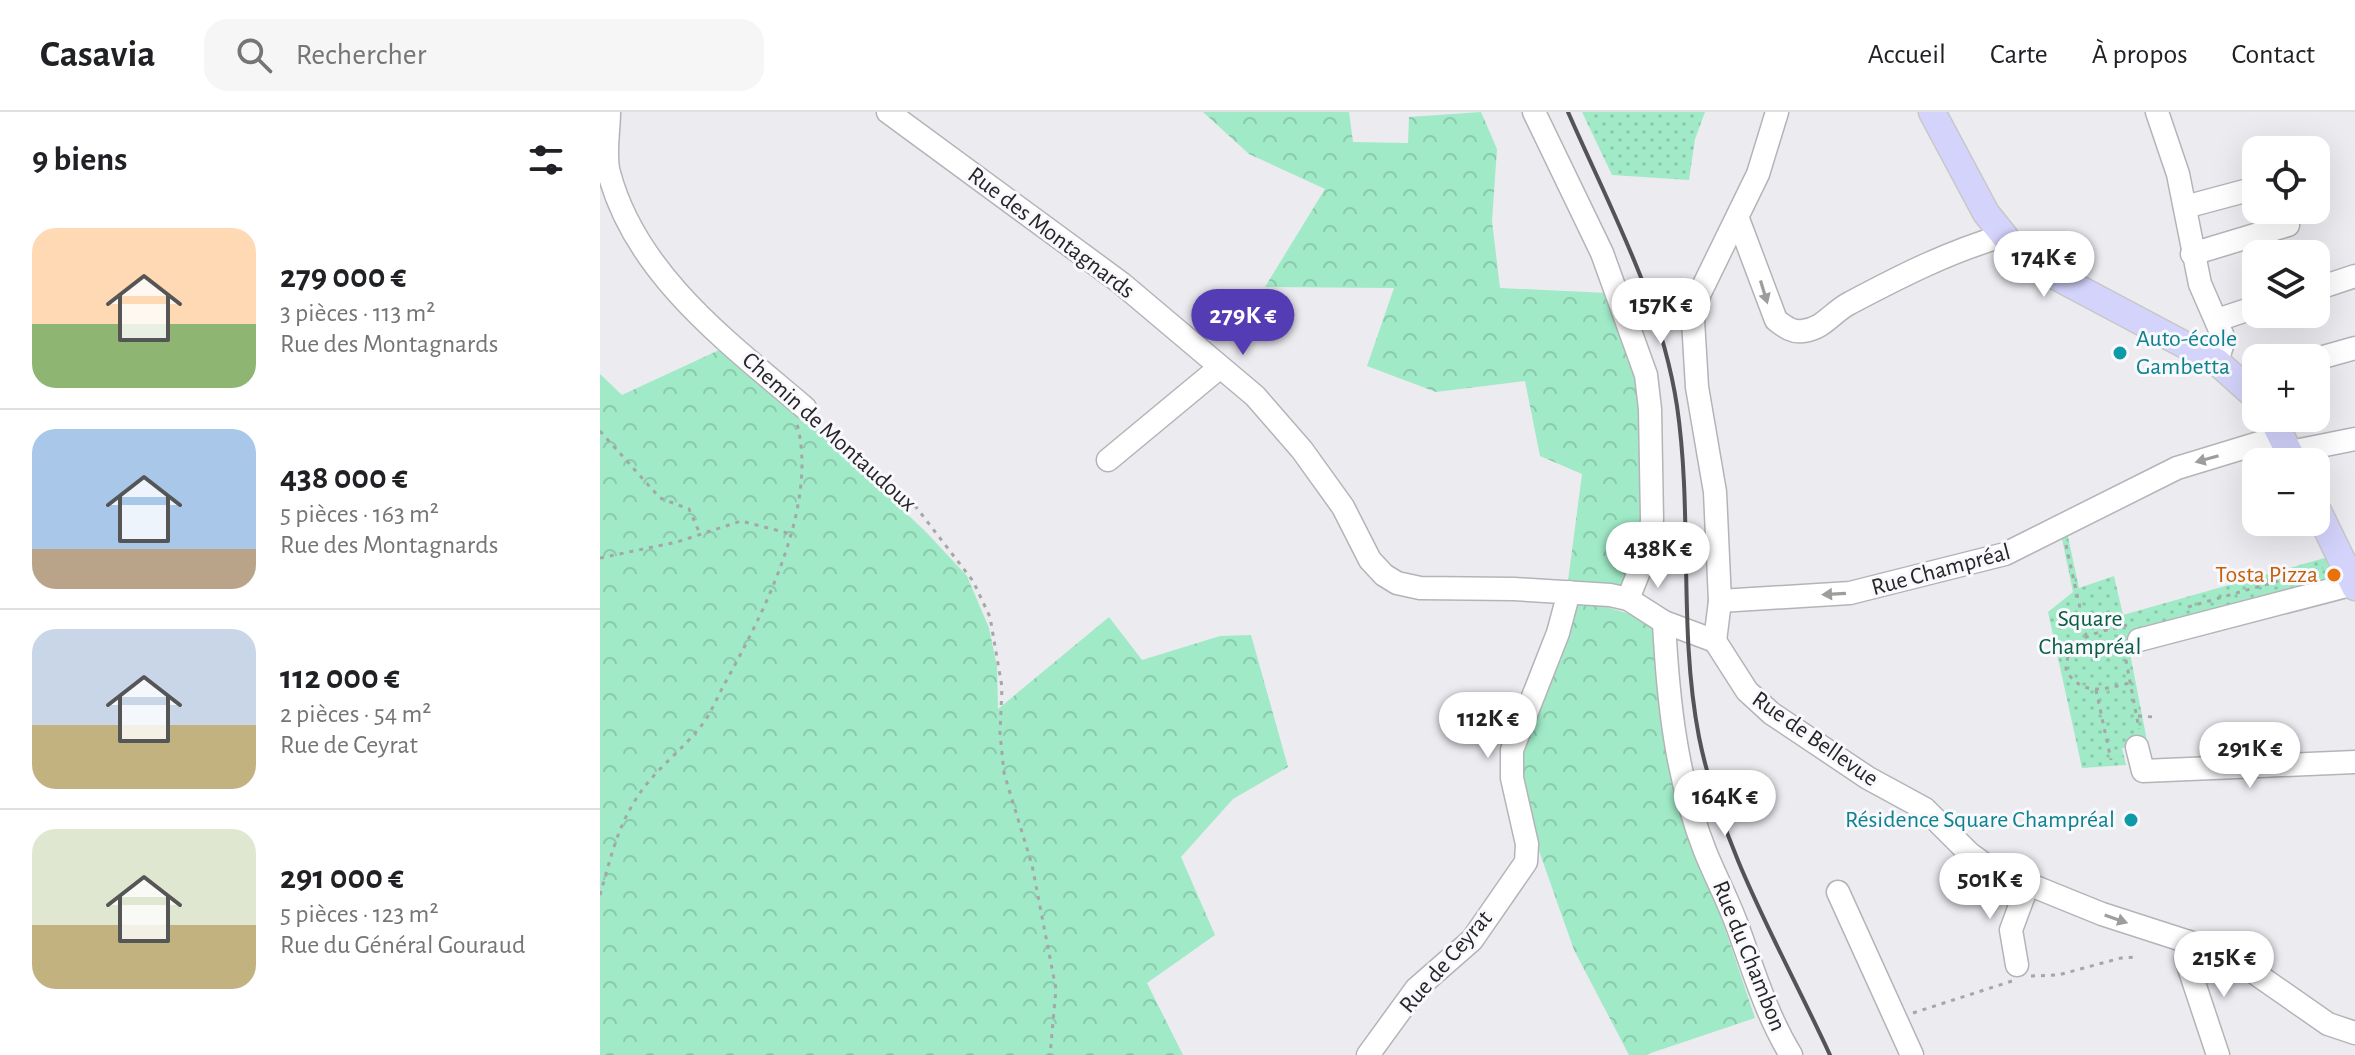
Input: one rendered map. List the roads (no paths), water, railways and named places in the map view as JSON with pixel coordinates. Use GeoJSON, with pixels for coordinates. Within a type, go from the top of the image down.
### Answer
{"type":"FeatureCollection","features":[{"type":"Feature","properties":{"kind":"main road"},"geometry":{"type":"LineString","coordinates":[[1932,112],[1963,174],[2003,236],[2026,258],[2242,378]]}},
{"type":"Feature","properties":{"kind":"main road"},"geometry":{"type":"LineString","coordinates":[[2330,536],[2354,585]]}},
{"type":"Feature","properties":{"kind":"street","name":"Chemin de Montaudoux"},"geometry":{"type":"LineString","coordinates":[[609,112],[608,170],[625,219],[653,261],[702,319],[797,401]]}},
{"type":"Feature","properties":{"kind":"street","name":"Rue des Montagnards"},"geometry":{"type":"LineString","coordinates":[[888,112],[1121,283],[1255,396],[1302,450],[1343,507],[1370,560],[1384,575],[1397,583],[1420,588],[1569,592],[1628,599],[1664,622],[1715,641]]}},
{"type":"Feature","properties":{"kind":"street"},"geometry":{"type":"LineString","coordinates":[[1534,112],[1602,253],[1646,375],[1650,409],[1650,544],[1628,599]]}},
{"type":"Feature","properties":{"kind":"street"},"geometry":{"type":"LineString","coordinates":[[1715,641],[1720,601],[1715,492],[1697,387],[1693,320],[1699,295],[1758,174],[1777,112]]}},
{"type":"Feature","properties":{"kind":"street"},"geometry":{"type":"LineString","coordinates":[[2157,112],[2185,207],[2200,284],[2224,339],[2217,362]]}},
{"type":"Feature","properties":{"kind":"street"},"geometry":{"type":"LineString","coordinates":[[2185,207],[2242,192]]}},
{"type":"Feature","properties":{"kind":"street"},"geometry":{"type":"LineString","coordinates":[[1738,219],[1776,320],[1788,329],[1801,332],[1828,323],[1844,306],[1877,289],[1978,243],[2003,236]]}},
{"type":"Feature","properties":{"kind":"street"},"geometry":{"type":"LineString","coordinates":[[2192,254],[2288,225]]}},
{"type":"Feature","properties":{"kind":"street"},"geometry":{"type":"LineString","coordinates":[[2330,284],[2355,276]]}},
{"type":"Feature","properties":{"kind":"street"},"geometry":{"type":"LineString","coordinates":[[2217,320],[2242,312]]}},
{"type":"Feature","properties":{"kind":"street"},"geometry":{"type":"LineString","coordinates":[[2330,355],[2355,348]]}},
{"type":"Feature","properties":{"kind":"street"},"geometry":{"type":"LineString","coordinates":[[1108,460],[1219,368]]}},
{"type":"Feature","properties":{"kind":"street","name":"Rue Champréal"},"geometry":{"type":"LineString","coordinates":[[1720,601],[1868,590],[2005,554],[2177,468],[2284,442],[2355,439]]}},
{"type":"Feature","properties":{"kind":"street"},"geometry":{"type":"LineString","coordinates":[[2132,635],[2354,585]]}},
{"type":"Feature","properties":{"kind":"street","name":"Rue de Ceyrat"},"geometry":{"type":"LineString","coordinates":[[1368,1055],[1416,989],[1472,940],[1526,862],[1527,844],[1512,778],[1512,750],[1558,633],[1569,592]]}},
{"type":"Feature","properties":{"kind":"street","name":"Rue du Chambon"},"geometry":{"type":"LineString","coordinates":[[1664,622],[1668,695],[1687,794],[1764,1002],[1791,1055]]}},
{"type":"Feature","properties":{"kind":"street","name":"Rue de Bellevue"},"geometry":{"type":"LineString","coordinates":[[1715,641],[1747,691],[1771,713],[1868,778],[1925,809],[1970,854],[1991,869],[2102,914],[2229,955],[2328,1024],[2355,1033]]}},
{"type":"Feature","properties":{"kind":"street"},"geometry":{"type":"LineString","coordinates":[[2139,744],[2143,771],[2355,762]]}},
{"type":"Feature","properties":{"kind":"street"},"geometry":{"type":"LineString","coordinates":[[2017,965],[2011,930],[2028,884]]}},
{"type":"Feature","properties":{"kind":"street"},"geometry":{"type":"LineString","coordinates":[[1838,892],[1912,1055]]}},
{"type":"Feature","properties":{"kind":"street"},"geometry":{"type":"LineString","coordinates":[[2189,942],[2186,959],[2218,1055]]}},
{"type":"Feature","properties":{"kind":"railway"},"geometry":{"type":"LineString","coordinates":[[1568,112],[1647,292],[1669,367],[1682,447],[1689,655],[1699,737],[1709,779],[1722,820],[1755,900],[1830,1055]]}},
{"type":"Feature","properties":{"kind":"place","name":"Auto-école Gambetta"},"geometry":{"type":"Point","coordinates":[2120,353]}},
{"type":"Feature","properties":{"kind":"place","name":"Tosta Pizza"},"geometry":{"type":"Point","coordinates":[2334,575]}},
{"type":"Feature","properties":{"kind":"place","name":"Résidence Square Champréal"},"geometry":{"type":"Point","coordinates":[2131,820]}},
{"type":"Feature","properties":{"kind":"park label","name":"Square Champréal"},"geometry":{"type":"Point","coordinates":[2090,633]}}]}
